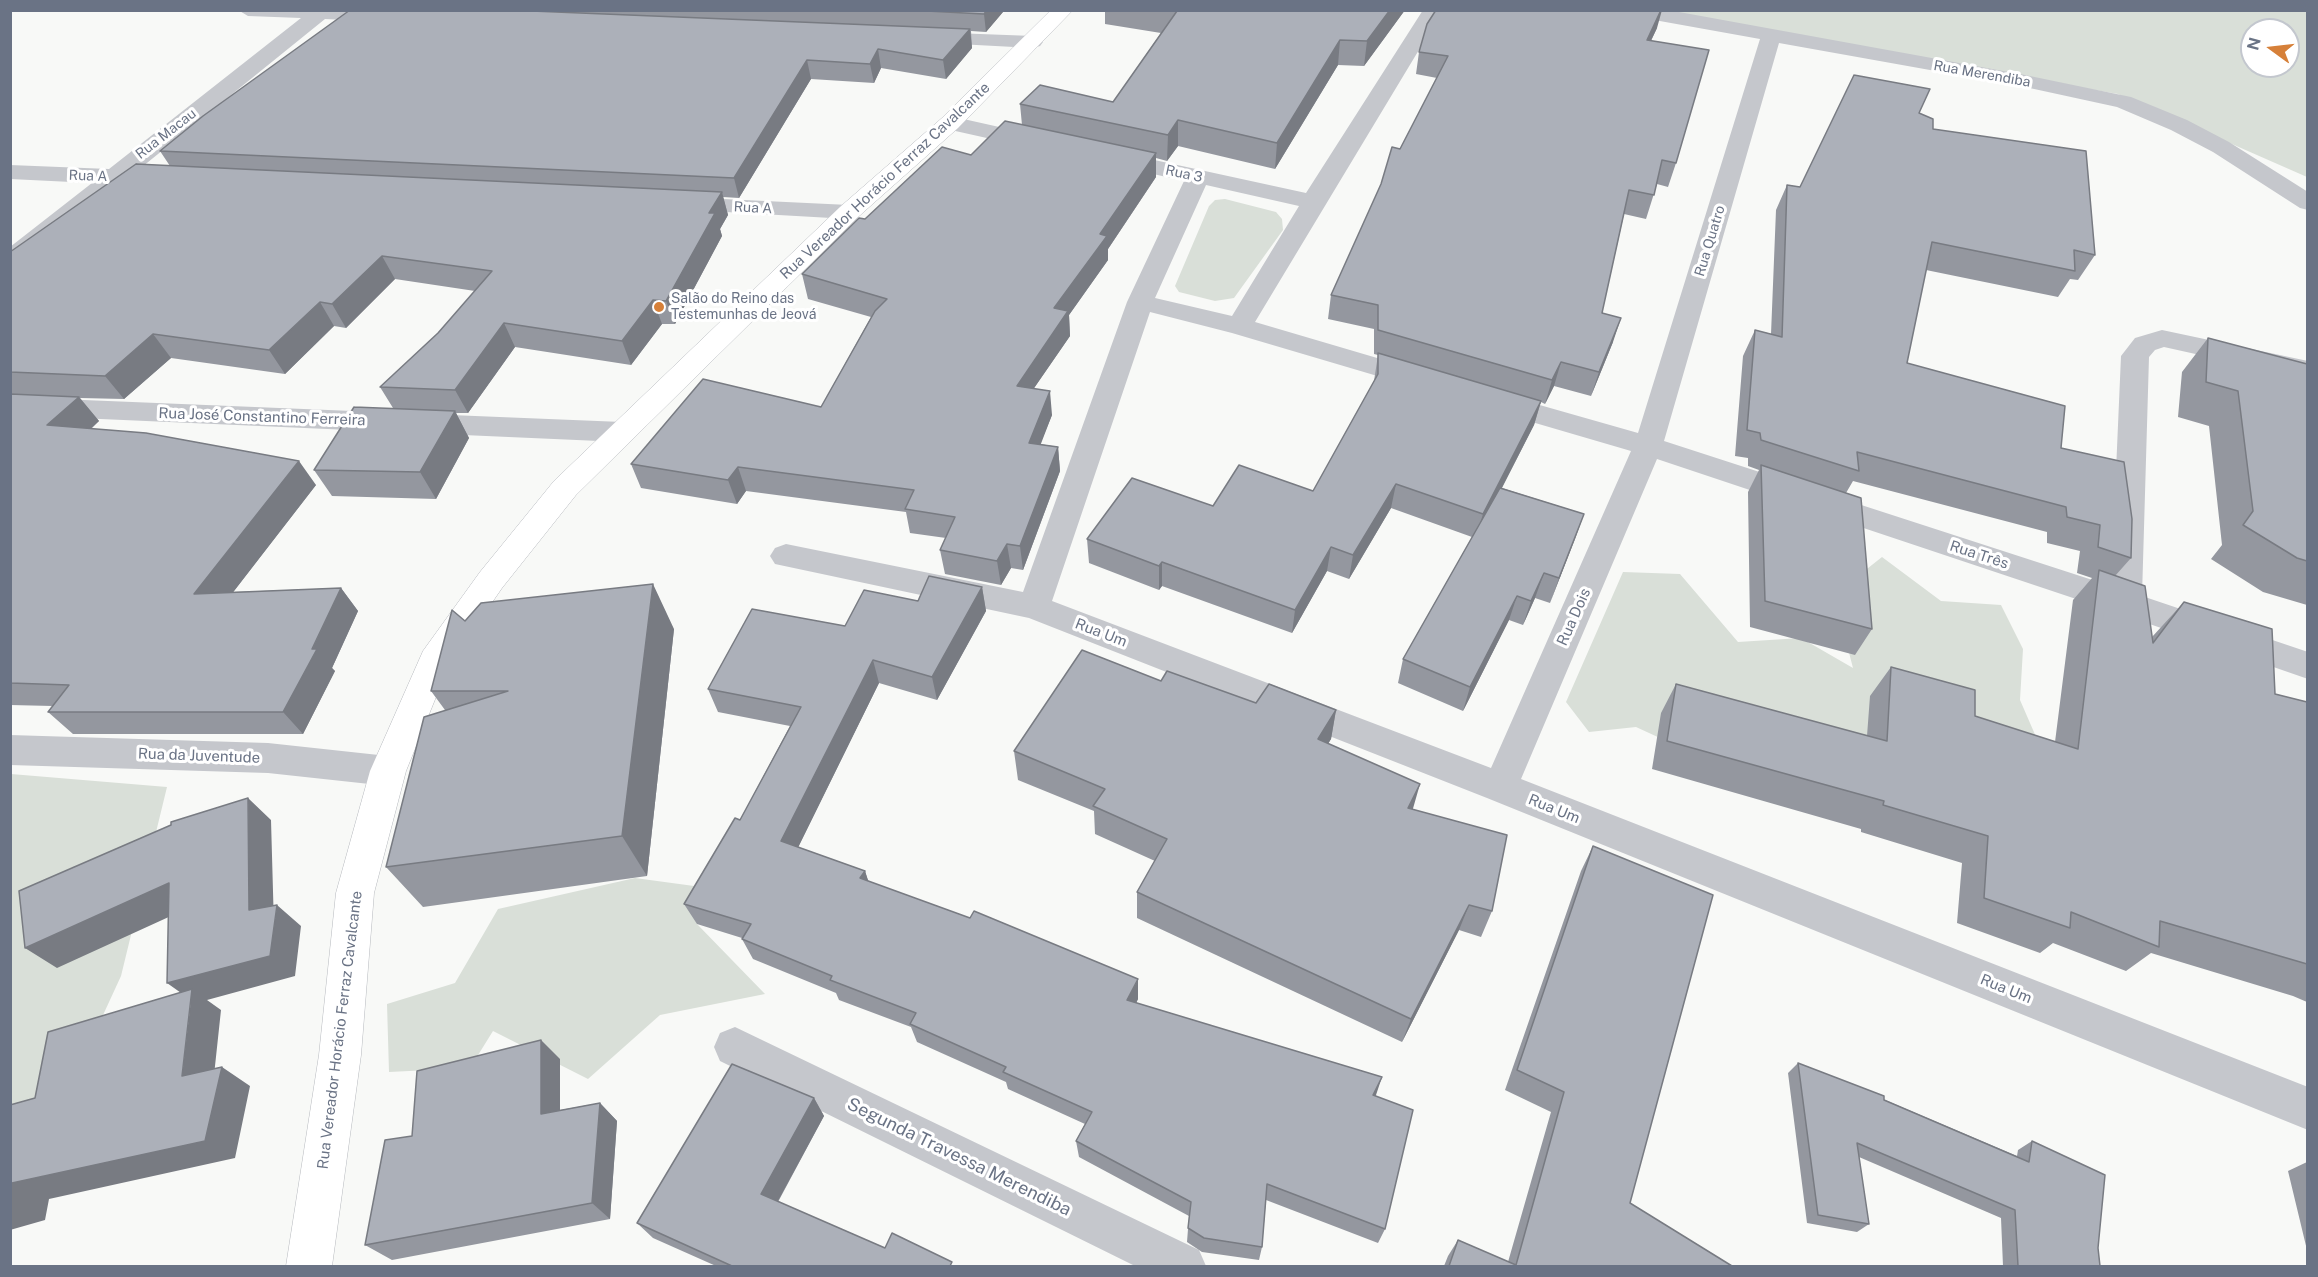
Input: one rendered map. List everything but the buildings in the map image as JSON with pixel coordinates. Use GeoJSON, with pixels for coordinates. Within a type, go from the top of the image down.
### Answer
{"type":"FeatureCollection","features":[{"type":"Feature","properties":{"kind":"main road","name":"Rua Vereador Horácio Ferraz Cavalcante"},"geometry":{"type":"LineString","coordinates":[[309,1266],[340,1055],[355,893],[388,771],[435,660],[491,580],[565,488],[849,212],[950,123],[1063,10]]}},
{"type":"Feature","properties":{"kind":"street"},"geometry":{"type":"LineString","coordinates":[[248,10],[416,17]]}},
{"type":"Feature","properties":{"kind":"street"},"geometry":{"type":"LineString","coordinates":[[1239,326],[1313,202],[1433,10]]}},
{"type":"Feature","properties":{"kind":"street","name":"Rua Merendiba"},"geometry":{"type":"LineString","coordinates":[[1632,10],[2025,81],[2123,102],[2179,124],[2221,147],[2307,203]]}},
{"type":"Feature","properties":{"kind":"street","name":"Rua Macau"},"geometry":{"type":"LineString","coordinates":[[10,260],[322,12]]}},
{"type":"Feature","properties":{"kind":"street","name":"Rua Quatro"},"geometry":{"type":"LineString","coordinates":[[1648,446],[1771,36]]}},
{"type":"Feature","properties":{"kind":"street"},"geometry":{"type":"LineString","coordinates":[[902,37],[1033,42]]}},
{"type":"Feature","properties":{"kind":"street"},"geometry":{"type":"LineString","coordinates":[[950,123],[1062,148]]}},
{"type":"Feature","properties":{"kind":"street","name":"Rua 3"},"geometry":{"type":"LineString","coordinates":[[1096,155],[1313,202]]}},
{"type":"Feature","properties":{"kind":"street","name":"Rua A"},"geometry":{"type":"LineString","coordinates":[[10,172],[184,180]]}},
{"type":"Feature","properties":{"kind":"street"},"geometry":{"type":"LineString","coordinates":[[1034,607],[1140,302],[1198,177]]}},
{"type":"Feature","properties":{"kind":"street","name":"Rua A"},"geometry":{"type":"LineString","coordinates":[[660,203],[849,212]]}},
{"type":"Feature","properties":{"kind":"street","name":"Rua Três"},"geometry":{"type":"LineString","coordinates":[[1140,302],[1239,326],[1648,446],[2126,603],[2307,666]]}},
{"type":"Feature","properties":{"kind":"street"},"geometry":{"type":"LineString","coordinates":[[2126,603],[2135,356],[2145,344],[2162,338],[2307,370]]}},
{"type":"Feature","properties":{"kind":"street","name":"Rua José Constantino Ferreira"},"geometry":{"type":"LineString","coordinates":[[10,406],[622,432]]}},
{"type":"Feature","properties":{"kind":"street","name":"Rua Dois"},"geometry":{"type":"LineString","coordinates":[[1500,787],[1648,446]]}},
{"type":"Feature","properties":{"kind":"street","name":"Rua Um"},"geometry":{"type":"LineString","coordinates":[[786,556],[1034,607],[1500,787],[2307,1109]]}},
{"type":"Feature","properties":{"kind":"street","name":"Rua da Juventude"},"geometry":{"type":"LineString","coordinates":[[10,750],[268,758],[388,771]]}},
{"type":"Feature","properties":{"kind":"street","name":"Segunda Travessa Merendiba"},"geometry":{"type":"LineString","coordinates":[[735,1047],[1183,1266]]}},
{"type":"Feature","properties":{"kind":"shaded area"},"geometry":{"type":"Polygon","coordinates":[[[1637,11],[2307,11],[2307,177],[2118,94],[1637,11]]]}},
{"type":"Feature","properties":{"kind":"shaded area"},"geometry":{"type":"Polygon","coordinates":[[[1225,199],[1276,212],[1282,219],[1283,230],[1234,298],[1215,301],[1179,292],[1175,286],[1209,206],[1215,200],[1225,199]]]}},
{"type":"Feature","properties":{"kind":"shaded area"},"geometry":{"type":"Polygon","coordinates":[[[1882,557],[1941,601],[2001,605],[2023,649],[2020,700],[2040,746],[1699,756],[1636,727],[1589,732],[1566,702],[1623,572],[1680,574],[1738,642],[1801,638],[1853,668],[1834,595],[1882,557]]]}},
{"type":"Feature","properties":{"kind":"shaded area"},"geometry":{"type":"Polygon","coordinates":[[[11,774],[167,787],[121,976],[11,1215],[11,774]]]}},
{"type":"Feature","properties":{"kind":"shaded area"},"geometry":{"type":"Polygon","coordinates":[[[635,878],[694,886],[697,924],[765,994],[660,1015],[588,1079],[493,1031],[470,1068],[389,1072],[387,1004],[455,983],[498,909],[635,878]]]}},
{"type":"Feature","properties":{"kind":"place","name":"Salão do Reino das Testemunhas de Jeová"},"geometry":{"type":"Point","coordinates":[659,307]}}]}
